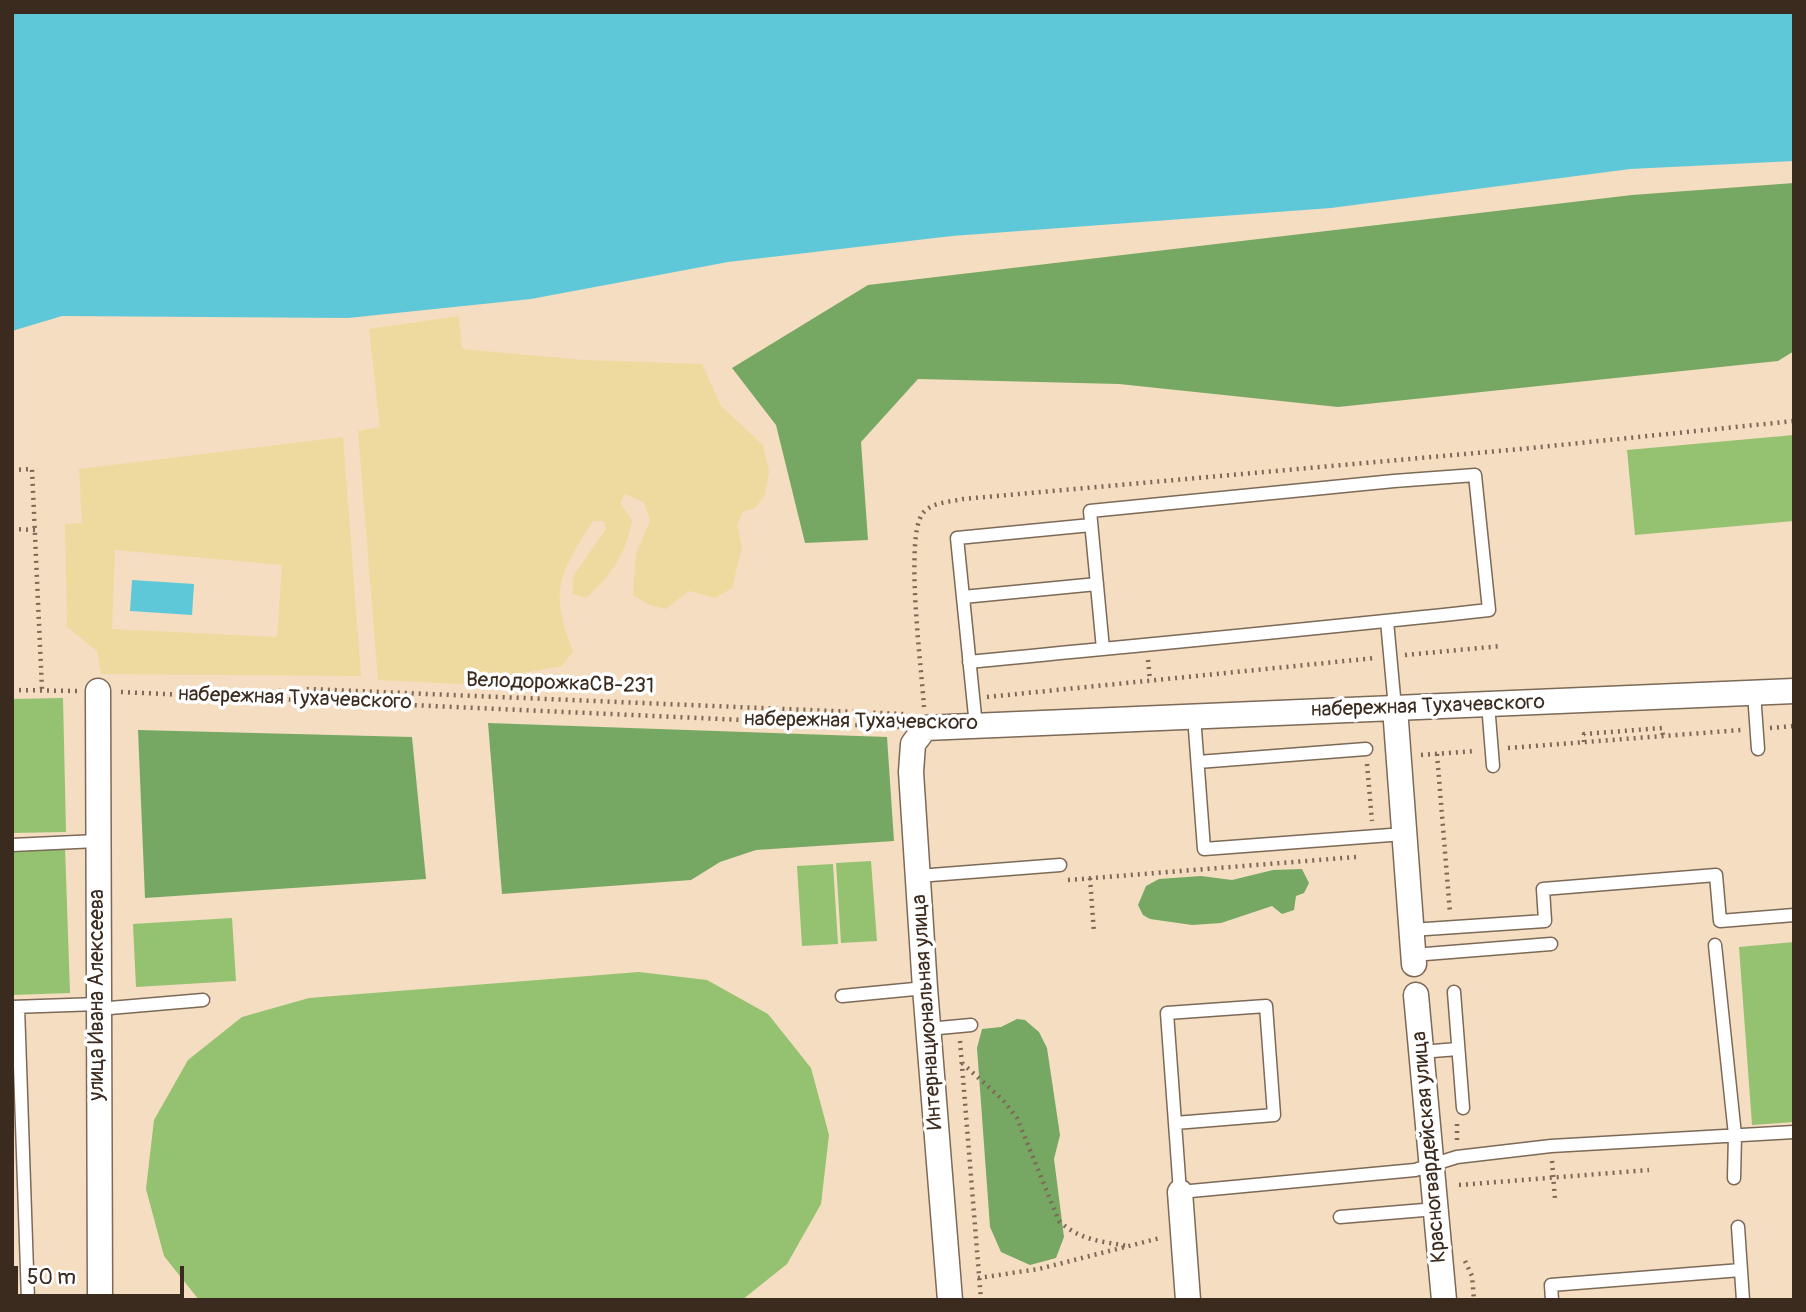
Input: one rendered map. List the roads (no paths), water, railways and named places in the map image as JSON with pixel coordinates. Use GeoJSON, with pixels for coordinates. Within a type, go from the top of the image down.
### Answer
{"type":"FeatureCollection","features":[{"type":"Feature","properties":{"kind":"street","name":"улица Ивана Алексеева"},"geometry":{"type":"LineString","coordinates":[[98,691],[100,1300]]}},
{"type":"Feature","properties":{"kind":"street","name":"набережная Тухачевского"},"geometry":{"type":"LineString","coordinates":[[925,728],[1794,691]]}},
{"type":"Feature","properties":{"kind":"street"},"geometry":{"type":"LineString","coordinates":[[1395,708],[1413,960]]}},
{"type":"Feature","properties":{"kind":"street","name":"Интернациональная улица"},"geometry":{"type":"LineString","coordinates":[[925,728],[913,744],[912,754],[925,988],[950,1290]]}},
{"type":"Feature","properties":{"kind":"street","name":"Красногвардейская улица"},"geometry":{"type":"LineString","coordinates":[[1416,995],[1444,1300]]}},
{"type":"Feature","properties":{"kind":"street"},"geometry":{"type":"LineString","coordinates":[[1180,1192],[1188,1300]]}},
{"type":"Feature","properties":{"kind":"lane"},"geometry":{"type":"LineString","coordinates":[[969,662],[1103,649],[1387,621],[1489,610],[1475,475],[1090,511],[1103,649]]}},
{"type":"Feature","properties":{"kind":"lane"},"geometry":{"type":"LineString","coordinates":[[976,726],[957,538],[1091,525]]}},
{"type":"Feature","properties":{"kind":"lane"},"geometry":{"type":"LineString","coordinates":[[963,597],[1097,584]]}},
{"type":"Feature","properties":{"kind":"lane"},"geometry":{"type":"LineString","coordinates":[[1387,621],[1395,708]]}},
{"type":"Feature","properties":{"kind":"lane"},"geometry":{"type":"LineString","coordinates":[[1754,693],[1758,749]]}},
{"type":"Feature","properties":{"kind":"lane"},"geometry":{"type":"LineString","coordinates":[[1488,704],[1493,766]]}},
{"type":"Feature","properties":{"kind":"lane"},"geometry":{"type":"LineString","coordinates":[[1194,716],[1204,849],[1404,834]]}},
{"type":"Feature","properties":{"kind":"lane"},"geometry":{"type":"LineString","coordinates":[[1198,762],[1366,749]]}},
{"type":"Feature","properties":{"kind":"lane"},"geometry":{"type":"LineString","coordinates":[[12,845],[97,841]]}},
{"type":"Feature","properties":{"kind":"lane"},"geometry":{"type":"LineString","coordinates":[[918,876],[1060,865]]}},
{"type":"Feature","properties":{"kind":"lane"},"geometry":{"type":"LineString","coordinates":[[1411,929],[1545,920],[1543,889],[1716,875],[1720,921],[1794,915]]}},
{"type":"Feature","properties":{"kind":"lane"},"geometry":{"type":"LineString","coordinates":[[1413,960],[1550,944]]}},
{"type":"Feature","properties":{"kind":"lane"},"geometry":{"type":"LineString","coordinates":[[1714,945],[1735,1135],[1734,1178]]}},
{"type":"Feature","properties":{"kind":"lane"},"geometry":{"type":"LineString","coordinates":[[842,996],[925,988]]}},
{"type":"Feature","properties":{"kind":"lane"},"geometry":{"type":"LineString","coordinates":[[1454,992],[1463,1108]]}},
{"type":"Feature","properties":{"kind":"lane"},"geometry":{"type":"LineString","coordinates":[[28,1300],[15,1007],[98,1007],[203,1000]]}},
{"type":"Feature","properties":{"kind":"lane"},"geometry":{"type":"LineString","coordinates":[[1174,1123],[1274,1115],[1266,1006],[1167,1013],[1174,1123],[1180,1192],[1415,1170],[1457,1157],[1550,1146],[1794,1132]]}},
{"type":"Feature","properties":{"kind":"lane"},"geometry":{"type":"LineString","coordinates":[[928,1029],[965,1026]]}},
{"type":"Feature","properties":{"kind":"lane"},"geometry":{"type":"LineString","coordinates":[[1420,1052],[1458,1049]]}},
{"type":"Feature","properties":{"kind":"lane"},"geometry":{"type":"LineString","coordinates":[[1340,1217],[1436,1209]]}},
{"type":"Feature","properties":{"kind":"lane"},"geometry":{"type":"LineString","coordinates":[[1738,1227],[1743,1300]]}},
{"type":"Feature","properties":{"kind":"lane"},"geometry":{"type":"LineString","coordinates":[[1552,1300],[1551,1285],[1741,1270]]}},
{"type":"Feature","properties":{"kind":"water"},"geometry":{"type":"Polygon","coordinates":[[[12,12],[1794,12],[1794,161],[1630,169],[1331,208],[952,236],[728,262],[531,299],[348,318],[62,316],[12,331],[12,12]]]}},
{"type":"Feature","properties":{"kind":"water"},"geometry":{"type":"Polygon","coordinates":[[[132,580],[194,584],[192,615],[130,611],[132,580]]]}}]}
